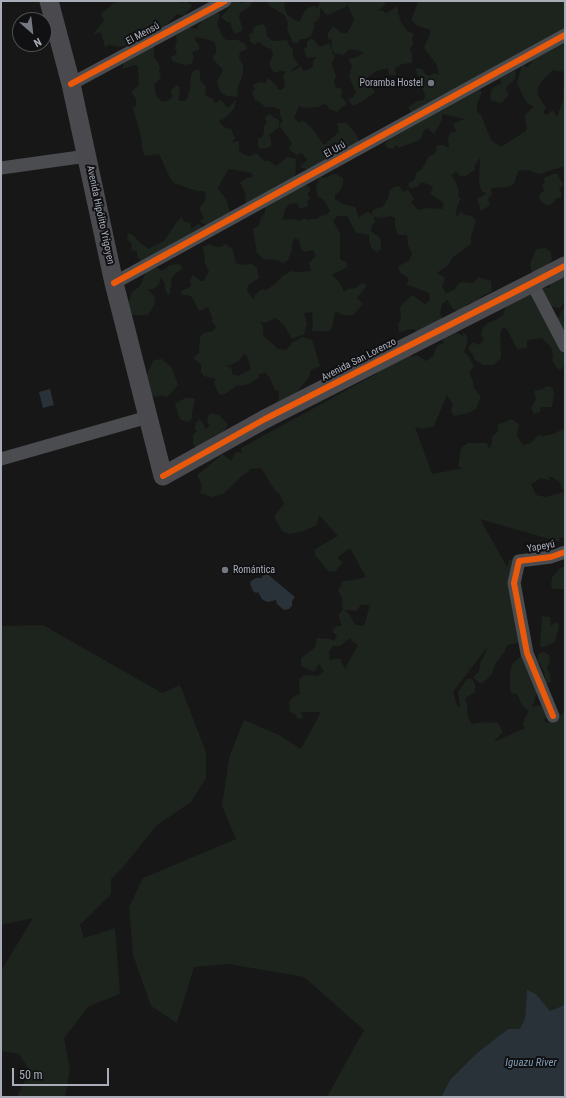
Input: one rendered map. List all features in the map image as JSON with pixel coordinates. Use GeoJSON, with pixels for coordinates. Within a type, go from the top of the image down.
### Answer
{"type":"FeatureCollection","features":[{"type":"Feature","properties":{"kind":"main road","name":"Avenida Hipólito Yrigoyen"},"geometry":{"type":"LineString","coordinates":[[49,1],[70,84],[114,283],[163,476]]}},
{"type":"Feature","properties":{"kind":"main road","name":"Avenida San Lorenzo"},"geometry":{"type":"LineString","coordinates":[[163,476],[265,419],[565,266]]}},
{"type":"Feature","properties":{"kind":"street","name":"El Mensú"},"geometry":{"type":"LineString","coordinates":[[70,84],[225,1]]}},
{"type":"Feature","properties":{"kind":"street","name":"El Urú"},"geometry":{"type":"LineString","coordinates":[[114,283],[565,35]]}},
{"type":"Feature","properties":{"kind":"street"},"geometry":{"type":"LineString","coordinates":[[1,168],[86,156]]}},
{"type":"Feature","properties":{"kind":"street"},"geometry":{"type":"LineString","coordinates":[[532,284],[565,346]]}},
{"type":"Feature","properties":{"kind":"street"},"geometry":{"type":"LineString","coordinates":[[1,459],[148,417]]}},
{"type":"Feature","properties":{"kind":"street","name":"Yapeyú"},"geometry":{"type":"LineString","coordinates":[[553,716],[527,653],[514,583],[519,561],[551,557],[565,552]]}},
{"type":"Feature","properties":{"kind":"shaded area"},"geometry":{"type":"Polygon","coordinates":[[[118,1],[179,1],[180,3],[187,2],[192,6],[184,16],[177,14],[164,27],[154,31],[147,38],[139,42],[119,47],[109,45],[105,47],[100,32],[93,35],[104,20],[101,14],[118,1]]]}},
{"type":"Feature","properties":{"kind":"shaded area"},"geometry":{"type":"Polygon","coordinates":[[[225,1],[238,1],[239,3],[244,3],[245,1],[253,1],[250,6],[240,13],[239,17],[243,30],[236,34],[233,31],[230,22],[227,22],[221,17],[231,6],[225,3],[225,1]]]}},
{"type":"Feature","properties":{"kind":"shaded area"},"geometry":{"type":"Polygon","coordinates":[[[266,1],[285,1],[284,7],[288,16],[299,22],[309,7],[315,6],[317,8],[319,1],[347,1],[347,4],[346,7],[327,15],[320,7],[319,19],[314,23],[314,29],[310,37],[299,39],[299,43],[293,43],[287,29],[288,24],[285,15],[271,7],[266,1]]]}},
{"type":"Feature","properties":{"kind":"shaded area"},"geometry":{"type":"Polygon","coordinates":[[[350,1],[386,1],[384,6],[377,12],[381,10],[386,13],[398,6],[398,13],[401,22],[407,31],[414,34],[412,39],[413,45],[410,49],[412,63],[402,64],[395,68],[396,75],[389,75],[388,68],[376,71],[367,78],[375,93],[353,106],[348,99],[352,98],[356,93],[349,77],[352,66],[348,59],[357,57],[364,52],[350,49],[343,55],[334,53],[331,45],[332,40],[328,39],[328,33],[333,26],[342,33],[347,33],[351,27],[354,19],[347,4],[350,1]]]}},
{"type":"Feature","properties":{"kind":"shaded area"},"geometry":{"type":"Polygon","coordinates":[[[417,1],[565,1],[565,31],[477,86],[482,92],[477,104],[477,112],[481,115],[491,140],[501,147],[527,130],[525,117],[534,107],[526,102],[517,83],[522,65],[527,67],[532,62],[534,54],[565,41],[565,72],[553,70],[542,81],[538,88],[537,94],[546,108],[543,112],[546,115],[553,110],[557,117],[563,100],[563,89],[565,84],[565,166],[539,174],[528,170],[518,171],[514,184],[508,187],[491,188],[492,195],[488,198],[490,205],[481,211],[477,199],[486,194],[481,190],[479,181],[480,158],[474,166],[475,170],[465,176],[460,176],[456,171],[452,175],[459,190],[458,197],[461,198],[457,206],[456,217],[461,212],[465,215],[472,216],[476,221],[471,236],[471,244],[452,258],[449,264],[437,273],[445,278],[442,286],[446,293],[454,290],[459,283],[474,283],[478,277],[491,281],[492,291],[482,296],[476,302],[467,304],[465,312],[454,310],[447,300],[442,304],[440,314],[445,321],[421,332],[412,329],[399,332],[398,324],[401,320],[400,307],[412,295],[425,304],[430,300],[429,293],[406,284],[409,280],[400,273],[398,266],[409,261],[412,253],[408,245],[407,235],[398,235],[395,227],[395,218],[390,216],[383,218],[374,217],[375,223],[372,225],[371,231],[379,237],[381,243],[381,249],[377,252],[372,249],[369,241],[369,235],[356,233],[347,216],[337,216],[333,221],[340,233],[340,259],[347,263],[347,267],[332,275],[340,283],[344,292],[348,289],[356,288],[362,283],[367,285],[357,298],[363,304],[353,315],[342,315],[335,311],[332,328],[329,331],[312,331],[312,312],[304,313],[307,324],[304,334],[292,339],[284,325],[276,318],[265,323],[260,322],[263,326],[263,335],[278,349],[286,350],[292,343],[302,337],[312,340],[320,366],[311,370],[309,377],[294,396],[277,402],[279,398],[279,391],[275,390],[270,378],[265,372],[258,375],[259,378],[248,384],[242,386],[238,385],[223,395],[219,394],[214,383],[216,379],[204,376],[201,372],[201,364],[193,358],[199,353],[200,337],[203,333],[213,331],[216,327],[211,320],[213,320],[208,307],[199,311],[192,297],[183,295],[180,292],[191,286],[190,281],[193,275],[201,281],[204,281],[209,271],[204,261],[205,256],[202,247],[210,244],[220,247],[226,244],[230,248],[232,247],[236,263],[243,265],[252,264],[257,268],[259,278],[248,285],[247,291],[254,300],[255,295],[262,289],[267,290],[284,275],[292,271],[311,271],[309,263],[316,256],[313,250],[304,252],[301,248],[299,240],[294,238],[288,260],[283,263],[278,260],[264,259],[257,253],[253,229],[258,226],[261,219],[265,218],[260,218],[265,213],[265,205],[250,204],[245,201],[246,194],[240,182],[247,178],[253,177],[252,173],[229,169],[218,189],[226,199],[230,212],[208,226],[200,222],[204,218],[199,208],[204,203],[206,194],[203,191],[197,191],[174,183],[170,178],[159,154],[145,156],[143,152],[141,137],[133,108],[136,106],[136,99],[131,92],[139,85],[138,66],[135,65],[123,69],[123,65],[125,62],[152,44],[154,47],[154,58],[158,62],[161,78],[154,85],[156,95],[162,102],[169,100],[172,97],[171,90],[176,86],[179,86],[180,92],[178,98],[180,101],[187,99],[189,96],[188,93],[190,90],[193,71],[199,69],[200,80],[206,87],[205,95],[213,99],[214,103],[220,99],[228,108],[236,100],[234,109],[225,118],[219,121],[226,128],[231,129],[235,138],[232,142],[239,141],[239,151],[250,156],[257,153],[264,161],[269,161],[276,166],[287,157],[296,159],[295,183],[304,182],[311,189],[308,193],[308,196],[311,198],[307,201],[308,206],[300,209],[297,203],[289,204],[284,211],[282,220],[295,219],[299,221],[304,218],[308,220],[317,219],[320,216],[326,215],[330,211],[324,200],[317,196],[316,188],[320,177],[325,178],[333,174],[343,178],[343,184],[340,191],[335,195],[335,199],[343,204],[355,207],[359,218],[368,212],[373,216],[371,212],[375,209],[383,207],[389,196],[390,190],[399,186],[403,192],[408,190],[414,199],[411,202],[418,210],[427,208],[442,209],[444,203],[430,194],[433,186],[421,182],[417,187],[410,188],[408,184],[415,179],[416,173],[422,169],[429,156],[435,154],[437,145],[444,145],[449,149],[448,139],[450,133],[457,131],[454,127],[454,123],[465,119],[442,114],[442,120],[434,134],[427,128],[420,140],[398,148],[397,144],[393,149],[387,148],[385,144],[390,139],[389,134],[412,114],[408,107],[418,101],[424,100],[425,95],[421,86],[423,79],[418,75],[415,68],[422,69],[425,74],[430,76],[434,73],[439,75],[437,65],[424,48],[431,30],[418,26],[411,20],[417,5],[417,1]],[[246,354],[243,355],[239,361],[230,365],[225,365],[230,367],[232,374],[238,376],[251,369],[246,354]]]}},
{"type":"Feature","properties":{"kind":"shaded area"},"geometry":{"type":"Polygon","coordinates":[[[216,11],[220,15],[217,24],[222,36],[226,40],[238,40],[245,44],[247,49],[240,52],[239,58],[243,65],[243,74],[238,87],[237,97],[227,96],[220,92],[217,82],[223,70],[212,58],[216,53],[214,42],[195,37],[196,42],[199,44],[199,50],[192,52],[194,58],[191,64],[186,65],[177,63],[172,61],[171,57],[177,54],[175,48],[177,40],[176,36],[186,27],[198,29],[197,26],[201,23],[201,20],[216,11]]]}},
{"type":"Feature","properties":{"kind":"shaded area"},"geometry":{"type":"Polygon","coordinates":[[[263,24],[266,28],[267,36],[270,39],[273,41],[287,40],[293,49],[293,57],[299,65],[289,71],[295,70],[301,66],[303,71],[310,69],[313,66],[313,61],[317,57],[308,58],[304,49],[307,47],[307,42],[312,38],[320,47],[329,43],[332,54],[335,55],[333,61],[331,62],[336,76],[334,82],[336,88],[340,88],[342,91],[341,97],[345,100],[346,105],[337,112],[329,109],[328,106],[323,104],[318,107],[304,108],[299,106],[294,118],[300,123],[302,120],[311,127],[324,145],[339,132],[337,123],[347,123],[358,137],[358,144],[311,171],[300,167],[307,160],[302,153],[297,155],[288,149],[292,143],[279,125],[283,121],[280,115],[280,110],[274,107],[265,107],[260,102],[255,100],[252,92],[255,90],[253,85],[260,82],[266,83],[268,78],[277,86],[277,89],[281,90],[285,87],[283,77],[286,71],[274,73],[269,64],[273,55],[272,49],[267,48],[258,42],[254,45],[250,41],[249,34],[254,32],[253,29],[256,26],[263,24]]]}},
{"type":"Feature","properties":{"kind":"shaded area"},"geometry":{"type":"Polygon","coordinates":[[[515,70],[516,75],[514,80],[507,86],[506,90],[509,94],[503,102],[499,103],[490,100],[491,90],[495,86],[501,84],[500,79],[515,70]]]}},
{"type":"Feature","properties":{"kind":"shaded area"},"geometry":{"type":"Polygon","coordinates":[[[270,114],[279,120],[279,127],[269,135],[271,139],[271,146],[260,149],[258,139],[263,136],[264,127],[267,122],[265,119],[266,116],[270,114]]]}},
{"type":"Feature","properties":{"kind":"shaded area"},"geometry":{"type":"Polygon","coordinates":[[[553,174],[558,174],[559,178],[564,184],[559,189],[561,192],[561,198],[556,198],[553,203],[548,206],[540,200],[539,197],[541,193],[545,191],[542,185],[545,182],[544,178],[553,174]]]}},
{"type":"Feature","properties":{"kind":"shaded area"},"geometry":{"type":"Polygon","coordinates":[[[182,217],[183,221],[191,223],[191,229],[199,223],[202,227],[141,261],[137,257],[137,251],[131,250],[132,244],[127,239],[128,233],[133,235],[148,249],[164,241],[182,217]]]}},
{"type":"Feature","properties":{"kind":"shaded area"},"geometry":{"type":"Polygon","coordinates":[[[546,248],[551,252],[552,260],[549,263],[551,265],[532,274],[530,264],[536,249],[546,248]]]}},
{"type":"Feature","properties":{"kind":"shaded area"},"geometry":{"type":"Polygon","coordinates":[[[179,264],[183,268],[171,279],[171,293],[168,295],[161,277],[159,284],[154,289],[148,289],[155,298],[154,305],[148,315],[132,315],[129,311],[129,300],[132,292],[140,286],[146,272],[156,267],[162,271],[170,265],[179,264]]]}},
{"type":"Feature","properties":{"kind":"shaded area"},"geometry":{"type":"Polygon","coordinates":[[[565,274],[565,301],[560,308],[549,306],[555,320],[560,316],[561,311],[565,308],[565,331],[561,329],[565,345],[565,365],[560,370],[556,367],[552,360],[553,356],[551,347],[542,338],[527,340],[527,348],[517,349],[507,329],[503,327],[500,333],[501,358],[494,365],[483,365],[474,359],[473,354],[469,351],[469,346],[474,342],[478,345],[484,340],[481,334],[483,328],[488,323],[503,315],[507,302],[538,287],[549,288],[552,281],[565,274]]]}},
{"type":"Feature","properties":{"kind":"shaded area"},"geometry":{"type":"Polygon","coordinates":[[[455,332],[463,336],[463,332],[467,336],[468,341],[464,352],[468,355],[474,366],[469,373],[473,381],[474,388],[481,397],[476,409],[468,413],[454,416],[451,410],[453,404],[447,395],[434,426],[423,429],[415,427],[432,474],[464,468],[458,467],[461,448],[468,443],[487,443],[489,449],[492,443],[492,437],[498,431],[498,425],[511,419],[519,424],[517,435],[523,445],[531,443],[538,435],[543,436],[553,434],[565,428],[565,489],[562,490],[560,482],[549,476],[549,480],[541,478],[531,484],[536,495],[545,497],[565,492],[565,538],[559,538],[560,542],[480,519],[507,567],[509,560],[514,560],[521,573],[525,631],[518,643],[507,645],[505,651],[496,663],[491,675],[482,684],[473,678],[479,671],[480,664],[488,646],[453,692],[458,708],[460,705],[458,692],[467,679],[472,679],[475,685],[475,692],[465,698],[468,717],[472,724],[486,722],[498,723],[503,732],[494,742],[525,728],[523,725],[524,719],[529,712],[522,705],[517,694],[512,693],[510,689],[510,673],[512,664],[522,655],[537,692],[532,707],[542,705],[549,713],[544,720],[546,723],[559,718],[565,711],[565,1003],[562,1006],[550,1011],[536,994],[527,991],[525,1018],[520,1030],[508,1029],[477,1053],[450,1080],[441,1097],[327,1097],[364,1030],[304,977],[229,964],[194,967],[177,1023],[151,1006],[133,955],[129,907],[143,878],[236,839],[222,806],[229,758],[244,720],[279,735],[301,749],[321,712],[301,712],[303,719],[297,718],[296,715],[290,712],[289,702],[293,697],[300,694],[299,680],[304,675],[318,676],[324,671],[319,664],[314,672],[301,666],[301,658],[313,649],[317,638],[330,639],[334,641],[337,636],[332,631],[337,626],[342,626],[338,615],[343,610],[342,598],[338,591],[343,581],[366,577],[350,548],[337,558],[343,562],[335,572],[328,571],[315,555],[315,549],[338,536],[319,515],[317,525],[304,531],[289,534],[282,531],[274,516],[284,504],[280,495],[274,489],[261,468],[250,469],[223,494],[212,497],[200,493],[202,485],[197,475],[223,454],[231,461],[236,452],[242,453],[241,448],[378,373],[379,369],[411,352],[412,357],[417,355],[426,361],[433,356],[439,344],[443,344],[444,335],[455,332]],[[361,605],[356,611],[344,610],[349,614],[355,625],[364,626],[370,605],[361,605]],[[350,638],[340,646],[333,646],[329,651],[330,661],[340,659],[345,669],[358,645],[350,638]]]}},
{"type":"Feature","properties":{"kind":"shaded area"},"geometry":{"type":"Polygon","coordinates":[[[162,359],[172,368],[178,385],[167,397],[162,395],[156,397],[149,394],[146,382],[148,371],[154,360],[162,359]]]}},
{"type":"Feature","properties":{"kind":"shaded area"},"geometry":{"type":"Polygon","coordinates":[[[547,386],[552,387],[554,393],[552,407],[541,407],[540,412],[534,414],[531,408],[536,399],[534,391],[543,389],[547,386]]]}},
{"type":"Feature","properties":{"kind":"shaded area"},"geometry":{"type":"Polygon","coordinates":[[[185,398],[195,399],[192,419],[188,422],[180,419],[175,404],[185,398]]]}},
{"type":"Feature","properties":{"kind":"shaded area"},"geometry":{"type":"Polygon","coordinates":[[[209,414],[219,415],[228,425],[223,432],[223,435],[197,450],[193,443],[193,435],[197,431],[195,429],[196,423],[200,419],[206,429],[210,425],[207,422],[209,414]]]}},
{"type":"Feature","properties":{"kind":"shaded area"},"geometry":{"type":"Polygon","coordinates":[[[565,566],[564,589],[553,589],[551,585],[552,577],[559,569],[565,566]]]}},
{"type":"Feature","properties":{"kind":"shaded area"},"geometry":{"type":"Polygon","coordinates":[[[542,616],[550,617],[551,626],[556,622],[559,625],[555,642],[543,647],[540,646],[542,616]]]}},
{"type":"Feature","properties":{"kind":"shaded area"},"geometry":{"type":"Polygon","coordinates":[[[43,625],[162,693],[180,685],[206,752],[206,778],[191,802],[156,826],[124,866],[111,879],[111,894],[80,925],[84,938],[115,928],[120,994],[89,1006],[64,1038],[70,1069],[65,1097],[17,1097],[30,1071],[19,1054],[1,1051],[1,971],[33,918],[1,925],[1,626],[43,625]]]}},
{"type":"Feature","properties":{"kind":"shaded area"},"geometry":{"type":"Polygon","coordinates":[[[544,652],[549,655],[550,661],[547,669],[550,674],[551,682],[546,683],[544,672],[538,661],[538,654],[544,652]]]}},
{"type":"Feature","properties":{"kind":"water"},"geometry":{"type":"Polygon","coordinates":[[[50,389],[54,405],[43,408],[39,392],[50,389]]]}},
{"type":"Feature","properties":{"kind":"water"},"geometry":{"type":"Polygon","coordinates":[[[266,573],[295,597],[292,601],[292,606],[289,609],[284,610],[277,604],[276,600],[268,602],[265,601],[258,592],[256,593],[253,591],[250,584],[251,581],[256,578],[261,578],[266,573]]]}},
{"type":"Feature","properties":{"kind":"water","name":"Iguazu River"},"geometry":{"type":"Polygon","coordinates":[[[527,990],[536,994],[550,1011],[562,1006],[565,1003],[565,1097],[441,1097],[450,1080],[477,1053],[508,1029],[520,1029],[525,1018],[527,990]]]}},
{"type":"Feature","properties":{"kind":"cycle path"},"geometry":{"type":"LineString","coordinates":[[71,84],[225,1]]}},
{"type":"Feature","properties":{"kind":"cycle path"},"geometry":{"type":"LineString","coordinates":[[114,283],[565,35]]}},
{"type":"Feature","properties":{"kind":"cycle path"},"geometry":{"type":"LineString","coordinates":[[163,476],[265,419],[565,266]]}},
{"type":"Feature","properties":{"kind":"cycle path"},"geometry":{"type":"LineString","coordinates":[[553,716],[527,653],[514,583],[519,561],[551,557],[565,552]]}},
{"type":"Feature","properties":{"kind":"place","name":"Poramba Hostel"},"geometry":{"type":"Point","coordinates":[431,83]}},
{"type":"Feature","properties":{"kind":"place","name":"Romántica"},"geometry":{"type":"Point","coordinates":[225,570]}}]}
